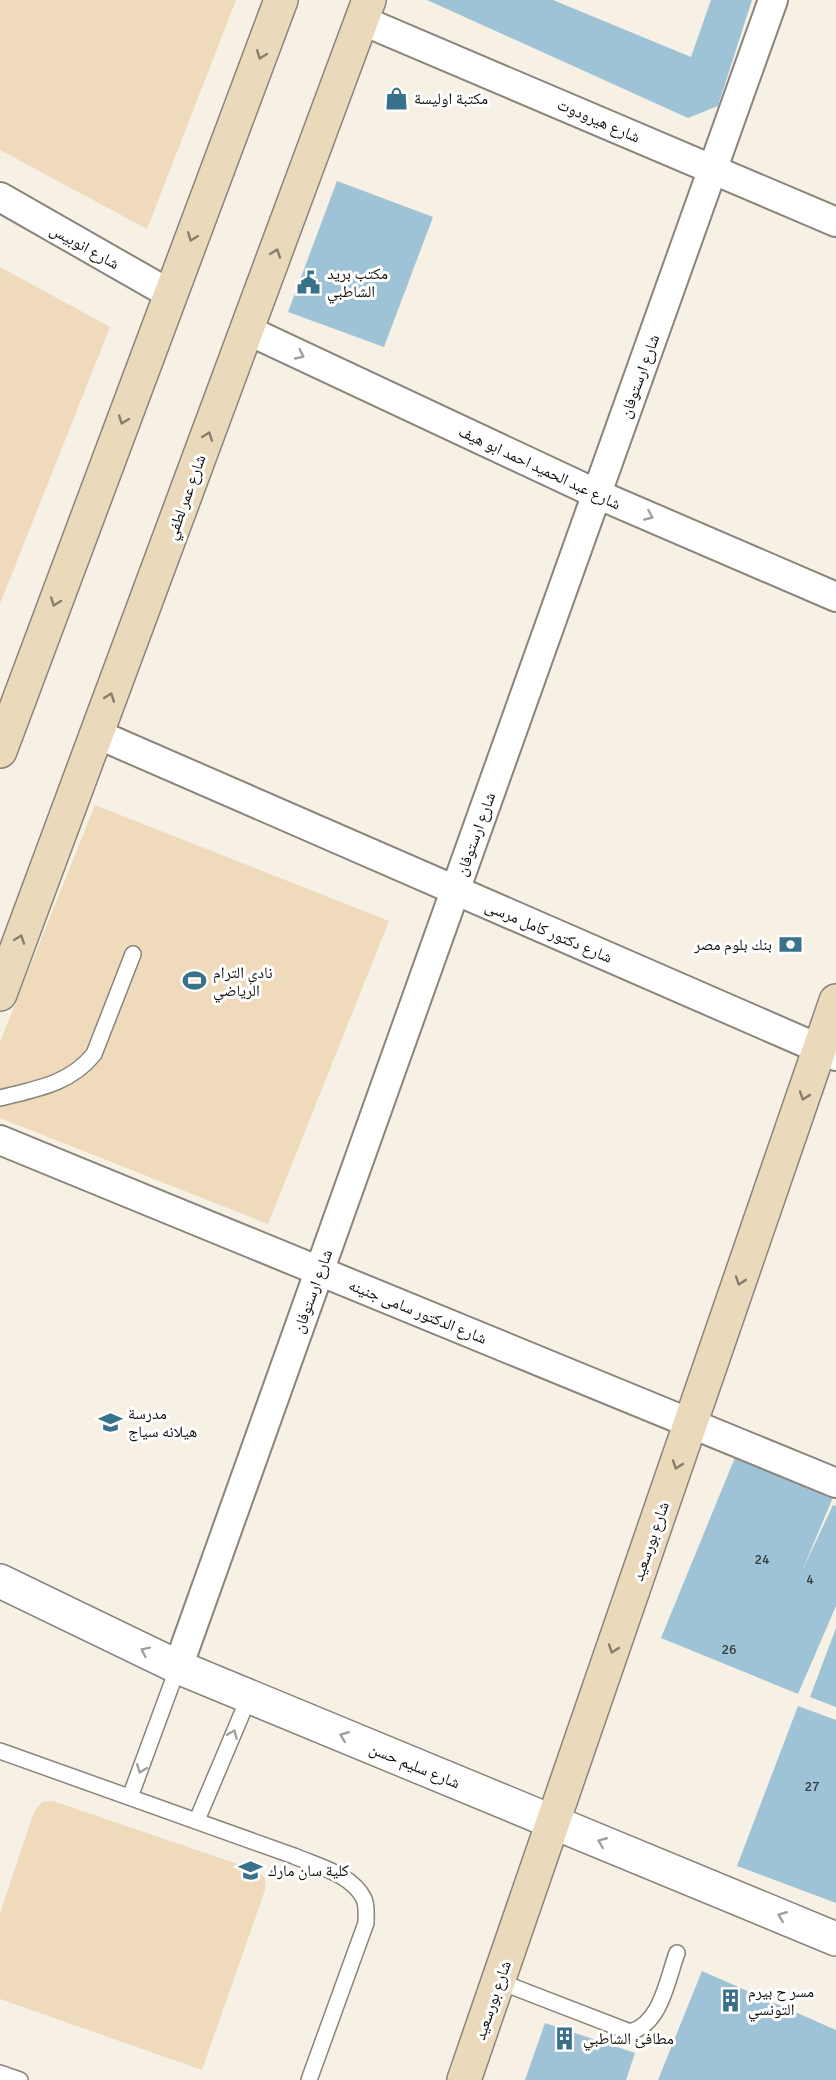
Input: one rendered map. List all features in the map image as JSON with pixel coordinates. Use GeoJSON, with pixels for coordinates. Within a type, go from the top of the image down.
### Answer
{"type":"FeatureCollection","features":[{"type":"Feature","properties":{"kind":"main road"},"geometry":{"type":"LineString","coordinates":[[0,751],[281,0]]}},
{"type":"Feature","properties":{"kind":"main road","name":"شارع عمر لطفي"},"geometry":{"type":"LineString","coordinates":[[0,994],[365,10]]}},
{"type":"Feature","properties":{"kind":"main road","name":"شارع بورسعيد"},"geometry":{"type":"LineString","coordinates":[[464,2080],[691,1423],[828,1052],[836,1001]]}},
{"type":"Feature","properties":{"kind":"street","name":"شارع ارستوفان"},"geometry":{"type":"LineString","coordinates":[[178,1667],[773,0]]}},
{"type":"Feature","properties":{"kind":"street","name":"شارع هيرودوت"},"geometry":{"type":"LineString","coordinates":[[365,10],[836,222]]}},
{"type":"Feature","properties":{"kind":"street","name":"شارع انوبيس"},"geometry":{"type":"LineString","coordinates":[[0,197],[170,294]]}},
{"type":"Feature","properties":{"kind":"street","name":"شارع عبد الحميد احمد ابو هيف"},"geometry":{"type":"LineString","coordinates":[[247,330],[597,494],[834,590]]}},
{"type":"Feature","properties":{"kind":"street","name":"شارع دكتور كامل مرسى"},"geometry":{"type":"LineString","coordinates":[[97,734],[828,1052]]}},
{"type":"Feature","properties":{"kind":"street","name":"شارع الدكتور سامى جنينه"},"geometry":{"type":"LineString","coordinates":[[0,1140],[836,1483]]}},
{"type":"Feature","properties":{"kind":"street","name":"شارع سليم حسن"},"geometry":{"type":"LineString","coordinates":[[0,1581],[178,1667],[836,1939]]}},
{"type":"Feature","properties":{"kind":"lane"},"geometry":{"type":"LineString","coordinates":[[0,1098],[58,1083],[84,1066],[94,1054],[133,954]]}},
{"type":"Feature","properties":{"kind":"lane"},"geometry":{"type":"LineString","coordinates":[[130,1797],[178,1667]]}},
{"type":"Feature","properties":{"kind":"lane"},"geometry":{"type":"LineString","coordinates":[[197,1821],[249,1697]]}},
{"type":"Feature","properties":{"kind":"lane"},"geometry":{"type":"LineString","coordinates":[[0,1751],[197,1821],[341,1876],[356,1888],[365,1900],[366,1923],[309,2080]]}},
{"type":"Feature","properties":{"kind":"lane"},"geometry":{"type":"LineString","coordinates":[[498,1982],[630,2032],[643,2029],[652,2019],[677,1953]]}},
{"type":"Feature","properties":{"kind":"lane"},"geometry":{"type":"LineString","coordinates":[[0,2073],[20,2080]]}},
{"type":"Feature","properties":{"kind":"shaded area"},"geometry":{"type":"Polygon","coordinates":[[[0,0],[236,0],[147,229],[0,150],[0,0]]]}},
{"type":"Feature","properties":{"kind":"shaded area"},"geometry":{"type":"Polygon","coordinates":[[[0,267],[110,327],[0,604],[0,267]]]}},
{"type":"Feature","properties":{"kind":"shaded area","name":"نادي الترام الرياضي"},"geometry":{"type":"Polygon","coordinates":[[[95,805],[389,921],[268,1224],[0,1118],[0,1042],[95,805]]]}},
{"type":"Feature","properties":{"kind":"shaded area"},"geometry":{"type":"Polygon","coordinates":[[[53,1801],[258,1871],[265,1878],[265,1890],[202,2070],[0,1999],[0,1913],[34,1812],[42,1802],[53,1801]]]}},
{"type":"Feature","properties":{"kind":"building"},"geometry":{"type":"Polygon","coordinates":[[[427,0],[553,0],[691,57],[711,0],[752,0],[718,106],[688,118],[427,0]]]}},
{"type":"Feature","properties":{"kind":"building"},"geometry":{"type":"Polygon","coordinates":[[[337,181],[433,217],[384,347],[288,312],[337,181]]]}},
{"type":"Feature","properties":{"kind":"building"},"geometry":{"type":"Polygon","coordinates":[[[736,1455],[834,1495],[802,1571],[833,1505],[836,1506],[836,1606],[798,1694],[661,1638],[736,1455]]]}},
{"type":"Feature","properties":{"kind":"building"},"geometry":{"type":"Polygon","coordinates":[[[836,1628],[836,1707],[810,1697],[836,1628]]]}},
{"type":"Feature","properties":{"kind":"building"},"geometry":{"type":"Polygon","coordinates":[[[798,1706],[836,1720],[836,1903],[737,1866],[798,1706]]]}},
{"type":"Feature","properties":{"kind":"building","name":"مسر ح بيرم التونسي"},"geometry":{"type":"Polygon","coordinates":[[[702,1971],[836,2030],[836,2080],[658,2080],[702,1971]]]}},
{"type":"Feature","properties":{"kind":"building","name":"مطافئ الشاطبي"},"geometry":{"type":"Polygon","coordinates":[[[545,2023],[635,2053],[626,2080],[525,2080],[545,2023]]]}},
{"type":"Feature","properties":{"kind":"place","name":"مكتبة اوليسة"},"geometry":{"type":"Point","coordinates":[396,98]}},
{"type":"Feature","properties":{"kind":"place","name":"مكتب بريد الشاطبي"},"geometry":{"type":"Point","coordinates":[309,282]}},
{"type":"Feature","properties":{"kind":"place","name":"بنك بلوم مصر"},"geometry":{"type":"Point","coordinates":[790,944]}},
{"type":"Feature","properties":{"kind":"place","name":"نادي الترام الرياضي"},"geometry":{"type":"Point","coordinates":[195,981]}},
{"type":"Feature","properties":{"kind":"place","name":"مدرسة هيلانه سياج"},"geometry":{"type":"Point","coordinates":[110,1422]}},
{"type":"Feature","properties":{"kind":"place","name":"كلية سان مارك"},"geometry":{"type":"Point","coordinates":[250,1870]}},
{"type":"Feature","properties":{"kind":"place","name":"مسر ح بيرم التونسي"},"geometry":{"type":"Point","coordinates":[730,2000]}},
{"type":"Feature","properties":{"kind":"place","name":"مطافئ الشاطبي"},"geometry":{"type":"Point","coordinates":[565,2038]}}]}
